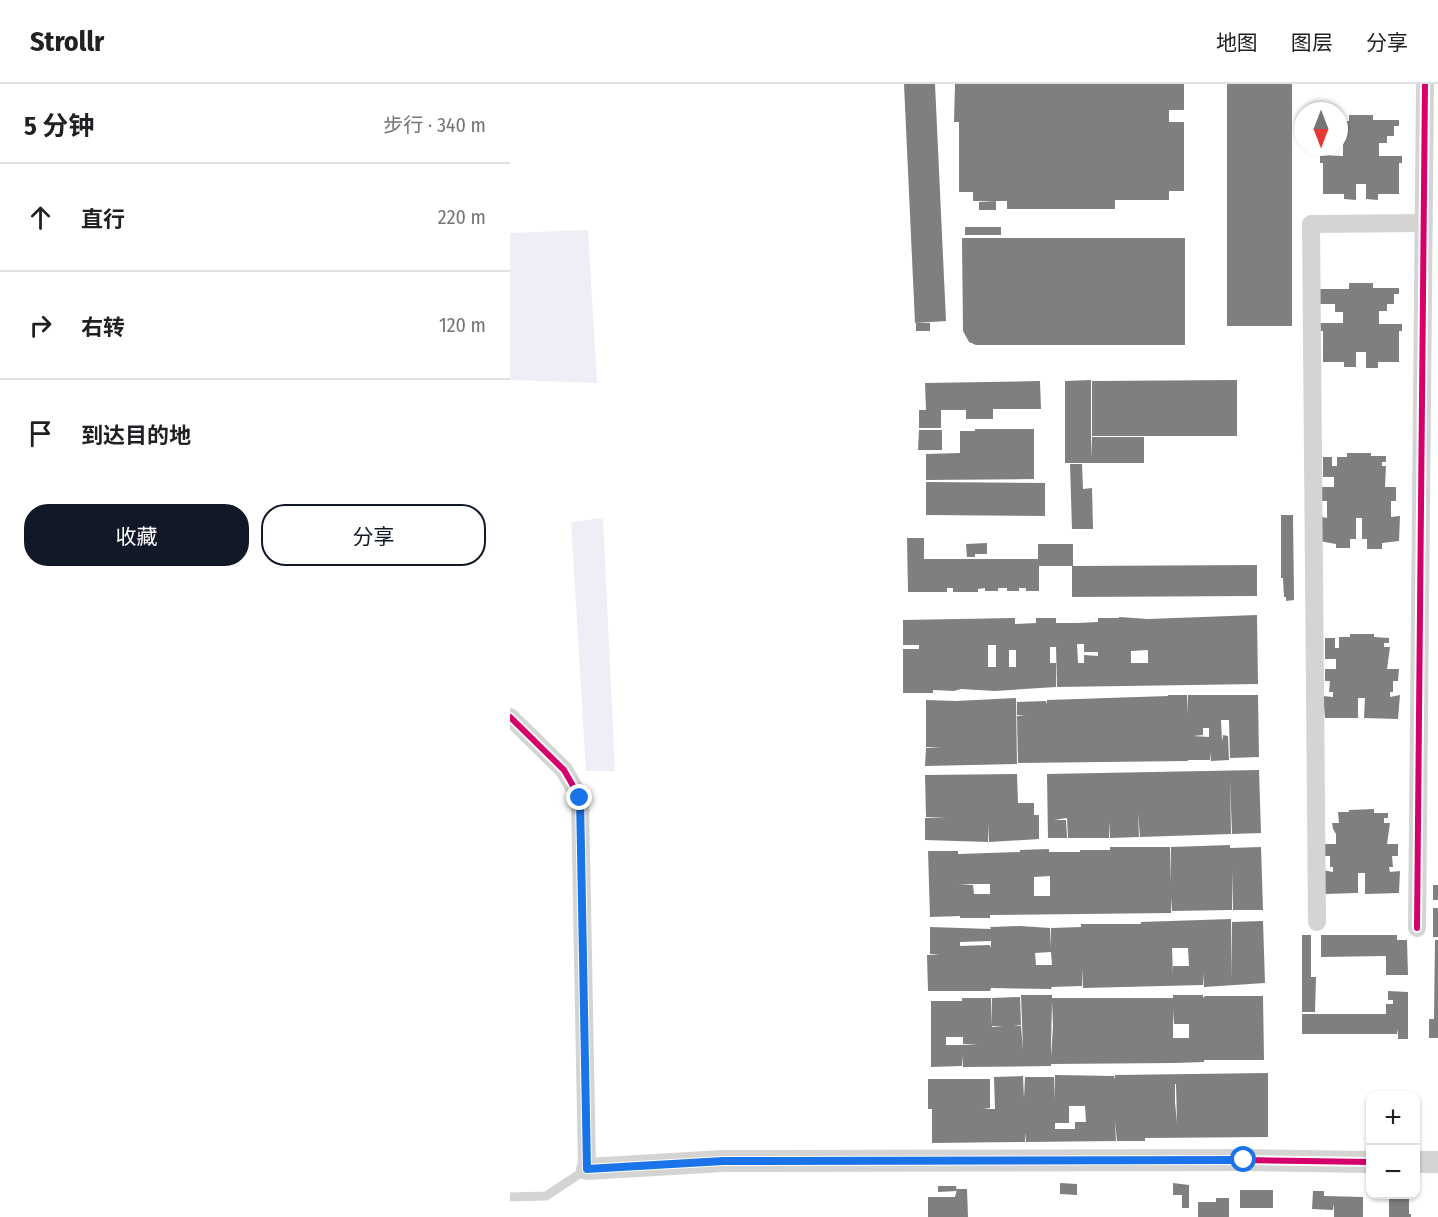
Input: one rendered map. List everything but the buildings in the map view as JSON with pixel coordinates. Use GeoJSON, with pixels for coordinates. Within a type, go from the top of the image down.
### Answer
{"type":"FeatureCollection","features":[{"type":"Feature","properties":{"kind":"street"},"geometry":{"type":"LineString","coordinates":[[1417,928],[1425,84]]}},
{"type":"Feature","properties":{"kind":"street"},"geometry":{"type":"LineString","coordinates":[[1317,922],[1311,224],[1424,223]]}},
{"type":"Feature","properties":{"kind":"street"},"geometry":{"type":"LineString","coordinates":[[510,717],[564,770],[580,798],[587,1169],[723,1161],[1366,1162]]}},
{"type":"Feature","properties":{"kind":"street"},"geometry":{"type":"LineString","coordinates":[[1420,1162],[1438,1162]]}},
{"type":"Feature","properties":{"kind":"lane"},"geometry":{"type":"LineString","coordinates":[[510,1197],[546,1196],[587,1169]]}},
{"type":"Feature","properties":{"kind":"shaded area"},"geometry":{"type":"Polygon","coordinates":[[[588,230],[597,383],[510,380],[510,233],[588,230]]]}},
{"type":"Feature","properties":{"kind":"shaded area"},"geometry":{"type":"Polygon","coordinates":[[[603,518],[615,771],[586,771],[571,522],[603,518]]]}},
{"type":"Feature","properties":{"kind":"cycle path"},"geometry":{"type":"LineString","coordinates":[[1417,928],[1425,84]]}},
{"type":"Feature","properties":{"kind":"cycle path"},"geometry":{"type":"LineString","coordinates":[[510,717],[564,770],[580,798],[587,1169],[723,1161],[1366,1162]]}},
{"type":"Feature","properties":{"kind":"route"},"geometry":{"type":"LineString","coordinates":[[580,798],[587,1169],[723,1161],[1244,1160]]}}]}
